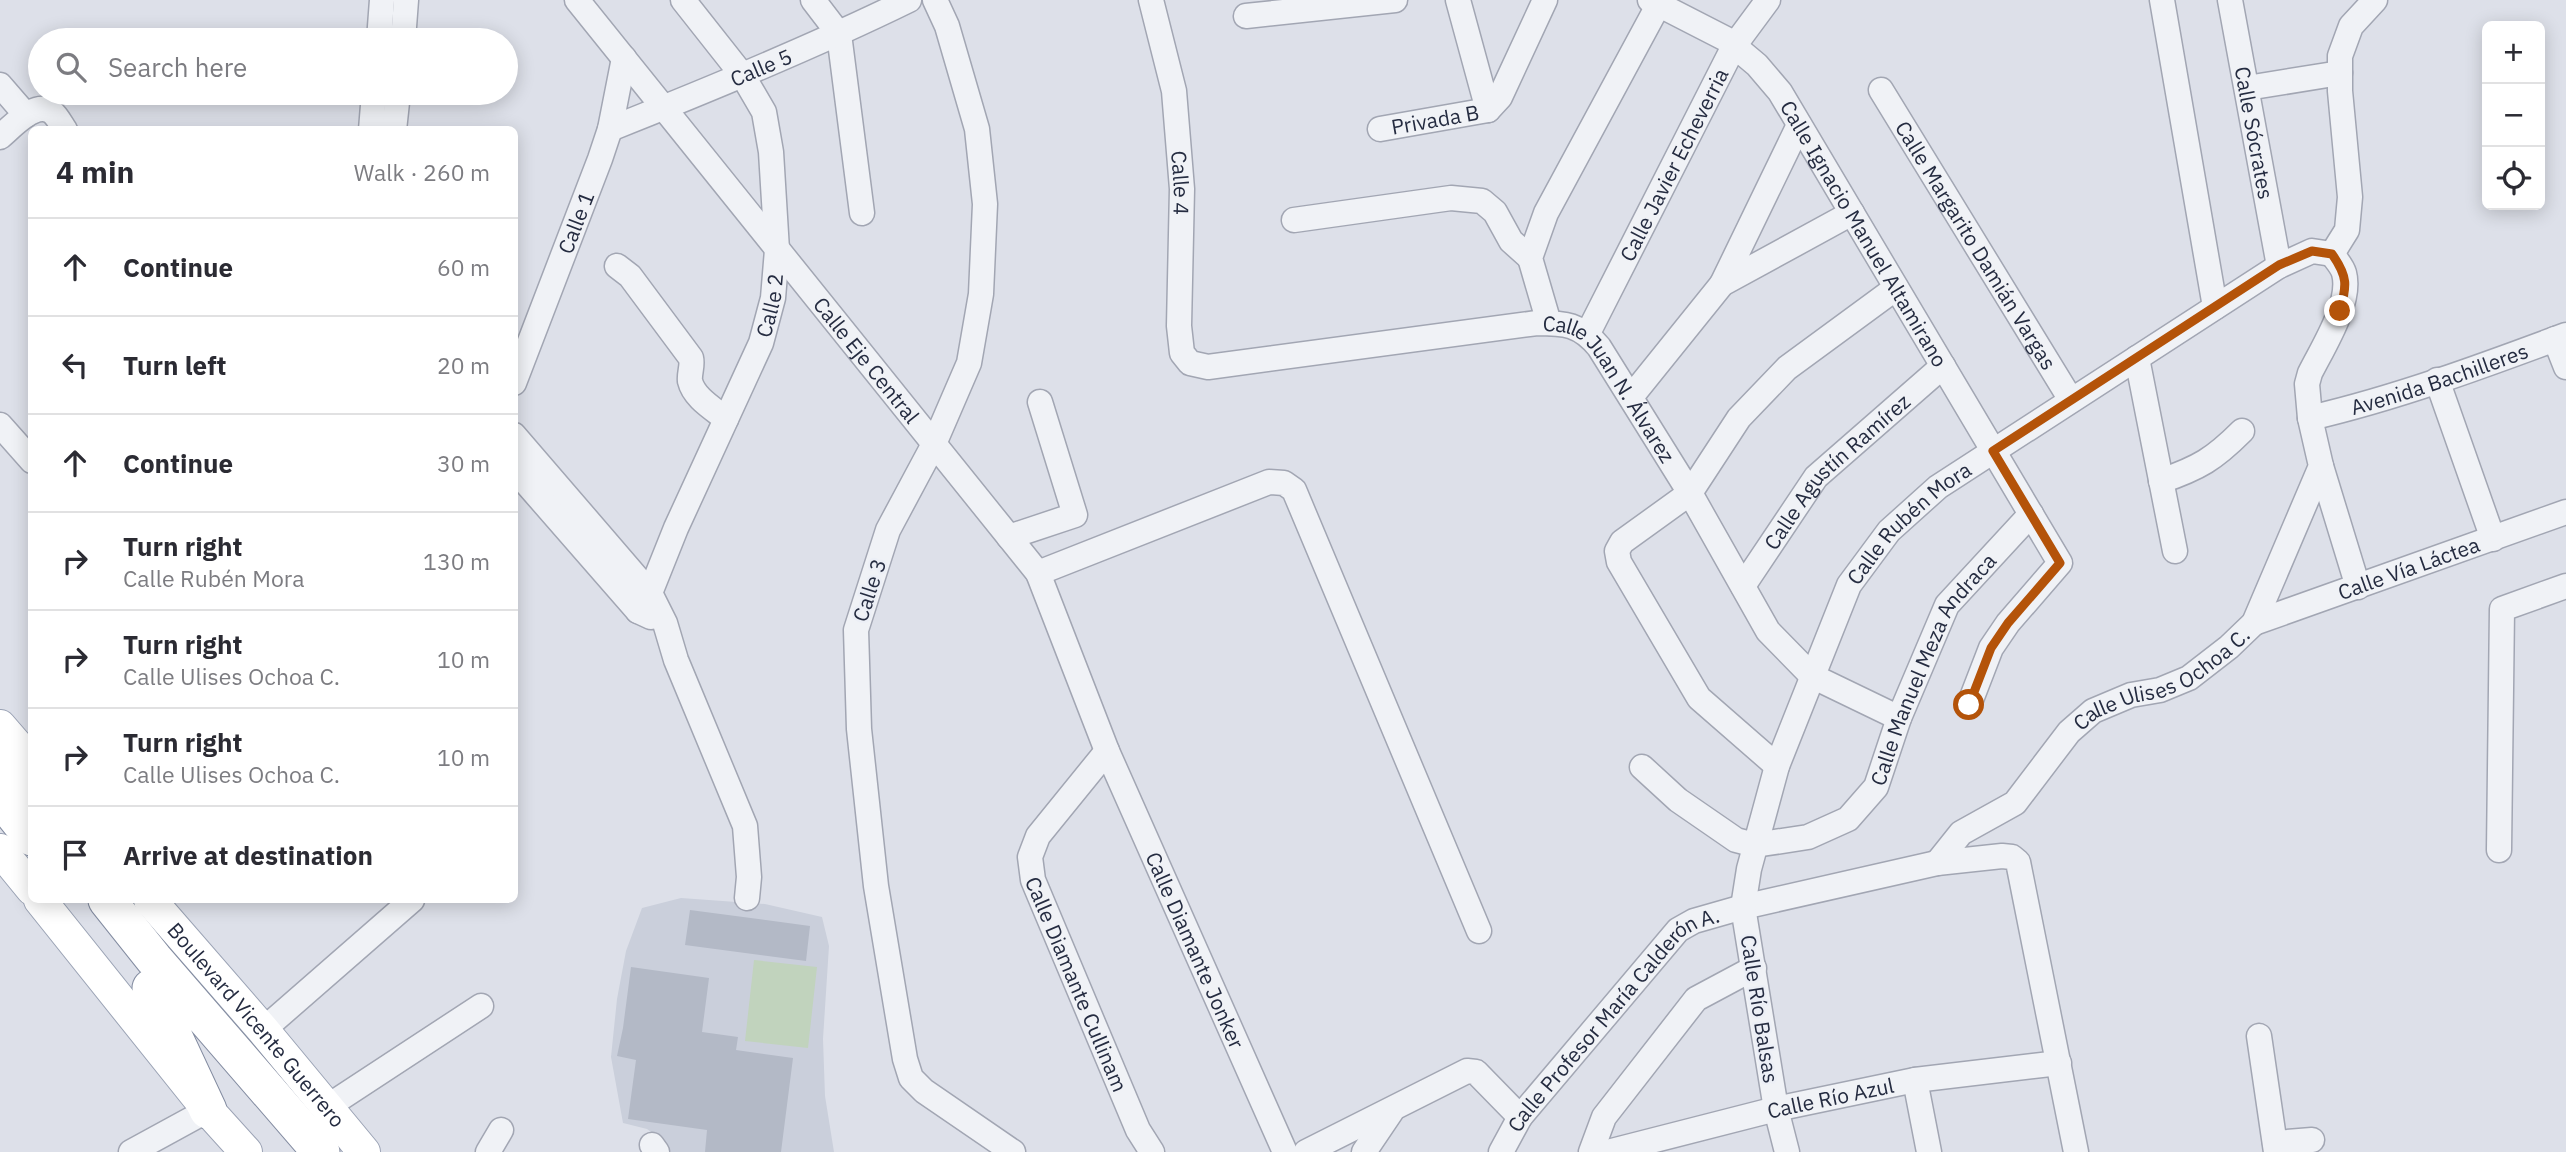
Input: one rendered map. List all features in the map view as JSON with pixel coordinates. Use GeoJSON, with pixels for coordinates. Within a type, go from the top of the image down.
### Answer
{"type":"FeatureCollection","features":[{"type":"Feature","properties":{"kind":"highway"},"geometry":{"type":"LineString","coordinates":[[0,765],[28,799]]}},
{"type":"Feature","properties":{"kind":"highway"},"geometry":{"type":"LineString","coordinates":[[0,797],[28,831]]}},
{"type":"Feature","properties":{"kind":"highway","name":"Boulevard Vicente Guerrero"},"geometry":{"type":"LineString","coordinates":[[84,903],[321,1152]]}},
{"type":"Feature","properties":{"kind":"highway","name":"Boulevard Vicente Guerrero"},"geometry":{"type":"LineString","coordinates":[[109,903],[152,974],[292,1152]]}},
{"type":"Feature","properties":{"kind":"highway"},"geometry":{"type":"LineString","coordinates":[[122,903],[208,1110]]}},
{"type":"Feature","properties":{"kind":"main road"},"geometry":{"type":"LineString","coordinates":[[0,726],[28,758]]}},
{"type":"Feature","properties":{"kind":"main road"},"geometry":{"type":"LineString","coordinates":[[0,850],[28,884]]}},
{"type":"Feature","properties":{"kind":"main road"},"geometry":{"type":"LineString","coordinates":[[42,903],[208,1110],[246,1152]]}},
{"type":"Feature","properties":{"kind":"main road","name":"Boulevard Vicente Guerrero"},"geometry":{"type":"LineString","coordinates":[[153,903],[364,1152]]}},
{"type":"Feature","properties":{"kind":"street"},"geometry":{"type":"LineString","coordinates":[[380,28],[382,0]]}},
{"type":"Feature","properties":{"kind":"street"},"geometry":{"type":"LineString","coordinates":[[403,28],[406,0]]}},
{"type":"Feature","properties":{"kind":"street","name":"Calle Eje Central"},"geometry":{"type":"LineString","coordinates":[[577,0],[1038,573],[1107,751]]}},
{"type":"Feature","properties":{"kind":"street","name":"Calle 2"},"geometry":{"type":"LineString","coordinates":[[644,602],[761,343],[773,298],[777,250],[771,152],[764,112],[743,76],[683,0]]}},
{"type":"Feature","properties":{"kind":"street"},"geometry":{"type":"LineString","coordinates":[[813,0],[839,34],[862,213]]}},
{"type":"Feature","properties":{"kind":"street","name":"Calle 5"},"geometry":{"type":"LineString","coordinates":[[610,129],[743,76],[909,0]]}},
{"type":"Feature","properties":{"kind":"street","name":"Calle 3"},"geometry":{"type":"LineString","coordinates":[[935,0],[947,26],[976,129],[985,204],[981,294],[969,363],[934,444],[888,530],[856,630],[860,743],[876,886],[905,1059],[911,1078],[924,1091],[1013,1152]]}},
{"type":"Feature","properties":{"kind":"street","name":"Calle 4"},"geometry":{"type":"LineString","coordinates":[[1151,0],[1174,92],[1182,189],[1179,326],[1181,353],[1190,363]]}},
{"type":"Feature","properties":{"kind":"street"},"geometry":{"type":"LineString","coordinates":[[1246,16],[1395,0]]}},
{"type":"Feature","properties":{"kind":"street","name":"Privada B"},"geometry":{"type":"LineString","coordinates":[[1458,0],[1489,110]]}},
{"type":"Feature","properties":{"kind":"street","name":"Privada B"},"geometry":{"type":"LineString","coordinates":[[1380,129],[1489,110],[1500,97],[1545,0]]}},
{"type":"Feature","properties":{"kind":"street","name":"Calle Javier Echeverria"},"geometry":{"type":"LineString","coordinates":[[1588,333],[1734,46],[1768,0]]}},
{"type":"Feature","properties":{"kind":"street"},"geometry":{"type":"LineString","coordinates":[[2162,0],[2215,307]]}},
{"type":"Feature","properties":{"kind":"street","name":"Calle Sócrates"},"geometry":{"type":"LineString","coordinates":[[2230,0],[2279,265]]}},
{"type":"Feature","properties":{"kind":"street"},"geometry":{"type":"LineString","coordinates":[[2358,587],[2321,466],[2310,418],[2307,384],[2309,373],[2340,311],[2346,289],[2344,271],[2332,254],[2347,230],[2350,197],[2340,57],[2351,26],[2375,0]]}},
{"type":"Feature","properties":{"kind":"street"},"geometry":{"type":"LineString","coordinates":[[1530,258],[1546,213],[1656,1]]}},
{"type":"Feature","properties":{"kind":"street","name":"Calle Ignacio Manuel Altamirano"},"geometry":{"type":"LineString","coordinates":[[1656,1],[1726,39],[1758,65],[1780,92],[2060,563],[2008,623],[1991,648],[1969,705]]}},
{"type":"Feature","properties":{"kind":"street","name":"Calle 1"},"geometry":{"type":"LineString","coordinates":[[518,372],[610,129],[625,58]]}},
{"type":"Feature","properties":{"kind":"street"},"geometry":{"type":"LineString","coordinates":[[2247,88],[2340,73]]}},
{"type":"Feature","properties":{"kind":"street"},"geometry":{"type":"LineString","coordinates":[[0,85],[26,115]]}},
{"type":"Feature","properties":{"kind":"street","name":"Calle Margarito Damián Vargas"},"geometry":{"type":"LineString","coordinates":[[1881,90],[2071,400]]}},
{"type":"Feature","properties":{"kind":"street"},"geometry":{"type":"LineString","coordinates":[[371,126],[373,105]]}},
{"type":"Feature","properties":{"kind":"street"},"geometry":{"type":"LineString","coordinates":[[394,126],[397,105]]}},
{"type":"Feature","properties":{"kind":"street"},"geometry":{"type":"LineString","coordinates":[[0,137],[26,115],[45,108],[53,113],[62,126]]}},
{"type":"Feature","properties":{"kind":"street"},"geometry":{"type":"LineString","coordinates":[[1631,397],[1722,284],[1800,125]]}},
{"type":"Feature","properties":{"kind":"street"},"geometry":{"type":"LineString","coordinates":[[1294,220],[1451,198],[1482,201],[1495,212],[1511,241],[1530,258],[1549,323]]}},
{"type":"Feature","properties":{"kind":"street"},"geometry":{"type":"LineString","coordinates":[[1722,284],[1852,213]]}},
{"type":"Feature","properties":{"kind":"street","name":"Calle Rubén Mora"},"geometry":{"type":"LineString","coordinates":[[1743,907],[1755,845],[1777,766],[1849,585],[1889,531],[1938,487],[2279,265],[2312,251],[2332,254]]}},
{"type":"Feature","properties":{"kind":"street"},"geometry":{"type":"LineString","coordinates":[[617,265],[639,287],[691,358],[691,385],[700,398],[726,419]]}},
{"type":"Feature","properties":{"kind":"street"},"geometry":{"type":"LineString","coordinates":[[1777,766],[1699,698],[1619,562],[1617,551],[1622,542],[1690,493],[1739,418],[1787,368],[1896,288]]}},
{"type":"Feature","properties":{"kind":"street","name":"Calle Juan N. Álvarez"},"geometry":{"type":"LineString","coordinates":[[1190,363],[1208,367],[1549,323],[1573,326],[1588,333],[1690,493],[1768,631],[1812,676],[1899,718]]}},
{"type":"Feature","properties":{"kind":"street"},"geometry":{"type":"LineString","coordinates":[[2561,337],[2566,367]]}},
{"type":"Feature","properties":{"kind":"street","name":"Avenida Bachilleres"},"geometry":{"type":"LineString","coordinates":[[2310,418],[2437,380],[2561,337]]}},
{"type":"Feature","properties":{"kind":"street"},"geometry":{"type":"LineString","coordinates":[[2137,358],[2175,551]]}},
{"type":"Feature","properties":{"kind":"street","name":"Calle Agustín Ramírez"},"geometry":{"type":"LineString","coordinates":[[1743,586],[1816,477],[1942,366]]}},
{"type":"Feature","properties":{"kind":"street"},"geometry":{"type":"LineString","coordinates":[[2437,380],[2493,538]]}},
{"type":"Feature","properties":{"kind":"street"},"geometry":{"type":"LineString","coordinates":[[1009,537],[1075,514],[1040,402]]}},
{"type":"Feature","properties":{"kind":"street"},"geometry":{"type":"LineString","coordinates":[[0,425],[28,456]]}},
{"type":"Feature","properties":{"kind":"street"},"geometry":{"type":"LineString","coordinates":[[2161,481],[2192,471],[2216,456],[2242,431]]}},
{"type":"Feature","properties":{"kind":"street"},"geometry":{"type":"LineString","coordinates":[[518,440],[644,602]]}},
{"type":"Feature","properties":{"kind":"street","name":"Calle Ulises Ochoa C."},"geometry":{"type":"LineString","coordinates":[[1937,863],[1961,833],[2015,803],[2069,732],[2093,711],[2131,695],[2160,690],[2189,678],[2229,647],[2253,624],[2321,466]]}},
{"type":"Feature","properties":{"kind":"street"},"geometry":{"type":"LineString","coordinates":[[518,473],[665,624],[676,660],[745,826],[749,877],[747,898]]}},
{"type":"Feature","properties":{"kind":"street"},"geometry":{"type":"LineString","coordinates":[[1038,573],[1269,482],[1283,483],[1294,490],[1479,931]]}},
{"type":"Feature","properties":{"kind":"street","name":"Calle Vía Láctea"},"geometry":{"type":"LineString","coordinates":[[2253,624],[2566,512]]}},
{"type":"Feature","properties":{"kind":"street","name":"Calle Manuel Meza Andraca"},"geometry":{"type":"LineString","coordinates":[[1755,845],[1808,837],[1848,819],[1876,787],[1899,718],[1947,605],[2031,514]]}},
{"type":"Feature","properties":{"kind":"street"},"geometry":{"type":"LineString","coordinates":[[2499,850],[2502,609],[2566,586]]}},
{"type":"Feature","properties":{"kind":"street","name":"Calle Diamante Cullinam"},"geometry":{"type":"LineString","coordinates":[[1107,751],[1038,836],[1030,857],[1032,880],[1138,1130],[1152,1152]]}},
{"type":"Feature","properties":{"kind":"street","name":"Calle Diamante Jonker"},"geometry":{"type":"LineString","coordinates":[[1107,751],[1285,1152]]}},
{"type":"Feature","properties":{"kind":"street"},"geometry":{"type":"LineString","coordinates":[[1642,767],[1697,814],[1736,840],[1755,845]]}},
{"type":"Feature","properties":{"kind":"street","name":"Calle Profesor María Calderón A."},"geometry":{"type":"LineString","coordinates":[[1500,1152],[1520,1118],[1678,930],[1694,921],[1743,907],[1937,863],[2002,856],[2012,856],[2018,862],[2059,1063]]}},
{"type":"Feature","properties":{"kind":"street"},"geometry":{"type":"LineString","coordinates":[[263,1030],[409,903]]}},
{"type":"Feature","properties":{"kind":"street","name":"Calle Río Balsas"},"geometry":{"type":"LineString","coordinates":[[1743,907],[1776,1109],[1787,1152]]}},
{"type":"Feature","properties":{"kind":"street"},"geometry":{"type":"LineString","coordinates":[[1591,1152],[1604,1117],[1696,999],[1754,968]]}},
{"type":"Feature","properties":{"kind":"street"},"geometry":{"type":"LineString","coordinates":[[327,1107],[481,1006]]}},
{"type":"Feature","properties":{"kind":"street"},"geometry":{"type":"LineString","coordinates":[[2259,1036],[2276,1148],[2312,1140]]}},
{"type":"Feature","properties":{"kind":"street"},"geometry":{"type":"LineString","coordinates":[[2059,1063],[2076,1152]]}},
{"type":"Feature","properties":{"kind":"street","name":"Calle Río Azul"},"geometry":{"type":"LineString","coordinates":[[1608,1152],[1776,1109],[1915,1080],[2059,1063]]}},
{"type":"Feature","properties":{"kind":"street"},"geometry":{"type":"LineString","coordinates":[[1306,1152],[1467,1071],[1476,1072],[1520,1118]]}},
{"type":"Feature","properties":{"kind":"street"},"geometry":{"type":"LineString","coordinates":[[1915,1080],[1929,1152]]}},
{"type":"Feature","properties":{"kind":"street"},"geometry":{"type":"LineString","coordinates":[[131,1152],[208,1110]]}},
{"type":"Feature","properties":{"kind":"street"},"geometry":{"type":"LineString","coordinates":[[1364,1152],[1391,1111]]}},
{"type":"Feature","properties":{"kind":"street"},"geometry":{"type":"LineString","coordinates":[[488,1152],[501,1130]]}},
{"type":"Feature","properties":{"kind":"shaded area"},"geometry":{"type":"Polygon","coordinates":[[[681,898],[765,904],[822,917],[829,946],[823,1039],[825,1096],[834,1152],[671,1152],[647,1129],[623,1123],[611,1057],[617,999],[626,951],[642,908],[681,898]]]}},
{"type":"Feature","properties":{"kind":"green space"},"geometry":{"type":"Polygon","coordinates":[[[754,960],[817,967],[808,1048],[745,1041],[754,960]]]}},
{"type":"Feature","properties":{"kind":"building"},"geometry":{"type":"Polygon","coordinates":[[[690,910],[810,926],[806,961],[685,945],[690,910]]]}},
{"type":"Feature","properties":{"kind":"building"},"geometry":{"type":"Polygon","coordinates":[[[631,967],[709,978],[702,1032],[738,1037],[736,1050],[793,1058],[781,1152],[705,1152],[707,1130],[628,1119],[636,1060],[617,1056],[631,967]]]}},
{"type":"Feature","properties":{"kind":"route"},"geometry":{"type":"LineString","coordinates":[[1969,705],[1991,648],[2008,623],[2060,563],[1993,451],[2279,265],[2312,251],[2332,254],[2344,271],[2346,289],[2340,311]]}}]}
